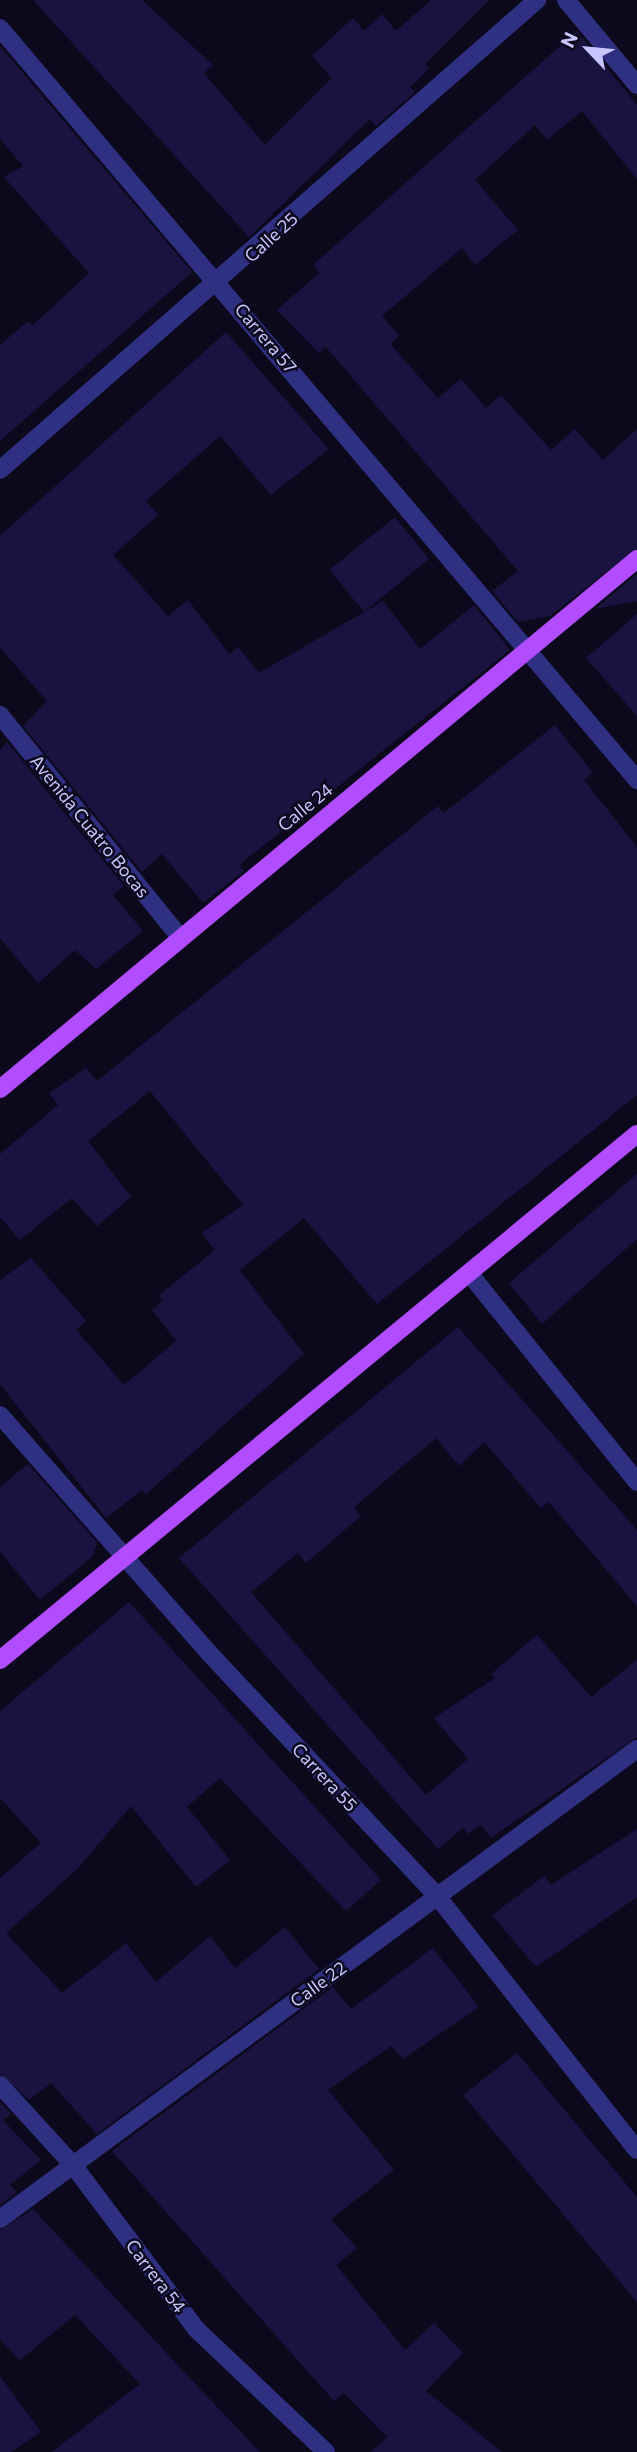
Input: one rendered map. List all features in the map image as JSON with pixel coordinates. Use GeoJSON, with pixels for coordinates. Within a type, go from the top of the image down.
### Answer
{"type":"FeatureCollection","features":[{"type":"Feature","properties":{"kind":"main road","name":"Calle 24"},"geometry":{"type":"LineString","coordinates":[[0,1089],[179,936],[530,650],[637,559]]}},
{"type":"Feature","properties":{"kind":"main road"},"geometry":{"type":"LineString","coordinates":[[0,1660],[637,1134]]}},
{"type":"Feature","properties":{"kind":"street","name":"Calle 25"},"geometry":{"type":"LineString","coordinates":[[0,470],[219,282],[537,0]]}},
{"type":"Feature","properties":{"kind":"street"},"geometry":{"type":"LineString","coordinates":[[566,0],[637,85]]}},
{"type":"Feature","properties":{"kind":"street","name":"Carrera 57"},"geometry":{"type":"LineString","coordinates":[[0,28],[219,282],[637,780]]}},
{"type":"Feature","properties":{"kind":"street","name":"Avenida Cuatro Bocas"},"geometry":{"type":"LineString","coordinates":[[0,715],[179,936]]}},
{"type":"Feature","properties":{"kind":"street"},"geometry":{"type":"LineString","coordinates":[[469,1273],[637,1482]]}},
{"type":"Feature","properties":{"kind":"street","name":"Carrera 55"},"geometry":{"type":"LineString","coordinates":[[0,1415],[125,1557],[437,1896],[637,2150]]}},
{"type":"Feature","properties":{"kind":"street","name":"Calle 22"},"geometry":{"type":"LineString","coordinates":[[0,2219],[637,1749]]}},
{"type":"Feature","properties":{"kind":"street","name":"Carrera 54"},"geometry":{"type":"LineString","coordinates":[[0,2085],[73,2165],[196,2329],[326,2452]]}},
{"type":"Feature","properties":{"kind":"building"},"geometry":{"type":"Polygon","coordinates":[[[33,0],[142,0],[213,65],[204,73],[265,145],[332,78],[312,56],[353,18],[364,31],[382,14],[396,31],[431,0],[489,0],[425,64],[429,69],[410,87],[415,92],[376,126],[370,119],[249,237],[33,0]]]}},
{"type":"Feature","properties":{"kind":"building"},"geometry":{"type":"Polygon","coordinates":[[[577,31],[637,105],[637,179],[582,111],[547,140],[535,125],[475,180],[518,230],[475,265],[462,248],[382,316],[399,336],[390,344],[438,398],[461,379],[486,408],[501,395],[551,450],[575,429],[603,460],[637,429],[637,548],[550,616],[518,622],[492,591],[518,571],[326,347],[319,353],[277,310],[319,273],[313,265],[577,31]]]}},
{"type":"Feature","properties":{"kind":"building"},"geometry":{"type":"Polygon","coordinates":[[[0,46],[192,272],[0,441],[0,345],[28,321],[32,326],[89,273],[4,177],[23,166],[0,139],[0,46]]]}},
{"type":"Feature","properties":{"kind":"building"},"geometry":{"type":"Polygon","coordinates":[[[226,332],[329,449],[271,495],[220,436],[146,501],[158,515],[113,555],[168,616],[188,600],[229,654],[238,647],[259,673],[383,601],[420,649],[474,605],[510,650],[239,865],[244,871],[203,903],[162,854],[142,872],[23,726],[47,701],[0,648],[0,536],[226,332]]]}},
{"type":"Feature","properties":{"kind":"building"},"geometry":{"type":"Polygon","coordinates":[[[395,517],[429,559],[364,612],[330,570],[395,517]]]}},
{"type":"Feature","properties":{"kind":"building"},"geometry":{"type":"Polygon","coordinates":[[[637,574],[637,601],[595,609],[637,574]]]}},
{"type":"Feature","properties":{"kind":"building"},"geometry":{"type":"Polygon","coordinates":[[[637,614],[637,716],[586,658],[637,614]]]}},
{"type":"Feature","properties":{"kind":"building"},"geometry":{"type":"Polygon","coordinates":[[[555,725],[593,773],[584,780],[637,847],[637,1095],[377,1304],[304,1218],[240,1270],[304,1354],[146,1494],[142,1490],[106,1518],[0,1384],[0,1280],[31,1258],[86,1321],[76,1330],[124,1385],[176,1341],[152,1310],[163,1301],[158,1296],[215,1250],[202,1233],[243,1205],[150,1091],[88,1141],[131,1197],[97,1226],[72,1198],[20,1240],[0,1217],[0,1154],[58,1105],[49,1093],[86,1068],[97,1081],[438,806],[444,813],[555,725]]]}},
{"type":"Feature","properties":{"kind":"building"},"geometry":{"type":"Polygon","coordinates":[[[7,742],[124,886],[113,895],[143,931],[96,969],[75,950],[38,983],[0,938],[0,750],[7,742]]]}},
{"type":"Feature","properties":{"kind":"building"},"geometry":{"type":"Polygon","coordinates":[[[637,1174],[637,1239],[542,1324],[509,1283],[637,1174]]]}},
{"type":"Feature","properties":{"kind":"building"},"geometry":{"type":"Polygon","coordinates":[[[458,1327],[637,1530],[637,1606],[549,1502],[541,1508],[484,1442],[459,1466],[436,1438],[354,1507],[361,1516],[306,1563],[298,1553],[251,1592],[426,1795],[468,1759],[434,1718],[495,1678],[491,1674],[537,1635],[591,1697],[637,1660],[637,1737],[491,1838],[481,1825],[468,1834],[463,1828],[438,1849],[179,1558],[458,1327]]]}},
{"type":"Feature","properties":{"kind":"building"},"geometry":{"type":"Polygon","coordinates":[[[28,1464],[97,1542],[93,1556],[40,1600],[0,1552],[0,1487],[28,1464]]]}},
{"type":"Feature","properties":{"kind":"building"},"geometry":{"type":"Polygon","coordinates":[[[129,1602],[381,1880],[346,1911],[220,1778],[187,1807],[230,1860],[196,1887],[131,1806],[78,1868],[6,1933],[62,1993],[126,1943],[156,1982],[210,1936],[235,1968],[285,1927],[319,1969],[97,2134],[51,2083],[29,2100],[0,2074],[0,1878],[41,1843],[0,1798],[0,1711],[129,1602]]]}},
{"type":"Feature","properties":{"kind":"building"},"geometry":{"type":"Polygon","coordinates":[[[637,1829],[637,1897],[536,1967],[492,1915],[544,1876],[551,1885],[637,1829]]]}},
{"type":"Feature","properties":{"kind":"building"},"geometry":{"type":"Polygon","coordinates":[[[433,1948],[479,2007],[403,2059],[391,2046],[328,2090],[394,2170],[331,2219],[357,2248],[336,2265],[405,2350],[434,2323],[463,2353],[426,2391],[502,2452],[371,2452],[387,2437],[344,2393],[334,2401],[112,2151],[333,1987],[351,2009],[433,1948]]]}},
{"type":"Feature","properties":{"kind":"building"},"geometry":{"type":"Polygon","coordinates":[[[517,2053],[637,2197],[637,2302],[463,2095],[517,2053]]]}},
{"type":"Feature","properties":{"kind":"building"},"geometry":{"type":"Polygon","coordinates":[[[0,2102],[11,2114],[3,2120],[41,2160],[10,2185],[17,2192],[0,2205],[0,2102]]]}},
{"type":"Feature","properties":{"kind":"building"},"geometry":{"type":"Polygon","coordinates":[[[33,2209],[260,2452],[52,2452],[140,2384],[75,2315],[20,2360],[0,2340],[0,2230],[33,2209]]]}},
{"type":"Feature","properties":{"kind":"building"},"geometry":{"type":"Polygon","coordinates":[[[0,2376],[41,2432],[11,2452],[0,2452],[0,2376]]]}}]}
